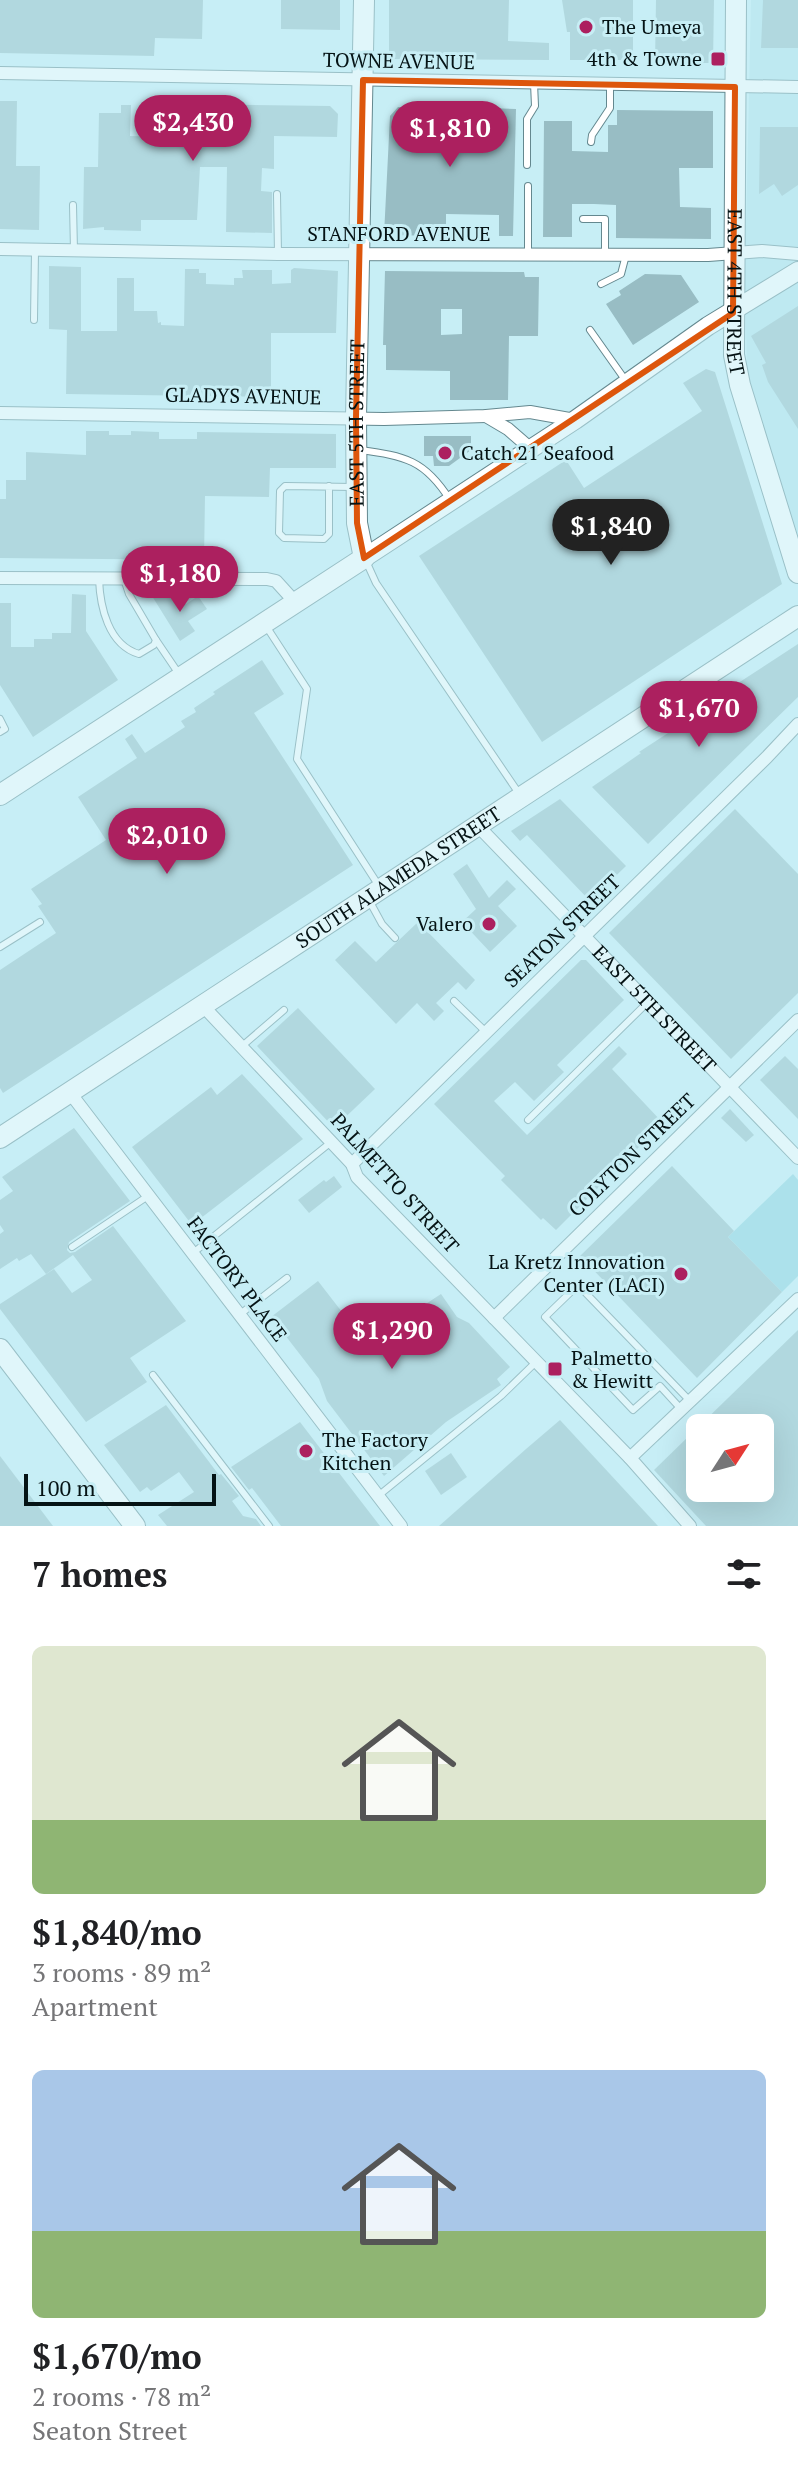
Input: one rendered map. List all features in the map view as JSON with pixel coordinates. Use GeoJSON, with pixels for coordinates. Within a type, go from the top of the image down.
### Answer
{"type":"FeatureCollection","features":[{"type":"Feature","properties":{"kind":"main road","name":"EAST 5TH STREET"},"geometry":{"type":"LineString","coordinates":[[364,0],[356,418],[357,523],[364,558]]}},
{"type":"Feature","properties":{"kind":"main road","name":"EAST 4TH STREET"},"geometry":{"type":"LineString","coordinates":[[736,0],[734,355],[740,385],[798,573]]}},
{"type":"Feature","properties":{"kind":"main road"},"geometry":{"type":"LineString","coordinates":[[0,795],[575,420],[708,326],[798,271]]}},
{"type":"Feature","properties":{"kind":"main road","name":"SOUTH ALAMEDA STREET"},"geometry":{"type":"LineString","coordinates":[[0,1138],[798,616]]}},
{"type":"Feature","properties":{"kind":"main road"},"geometry":{"type":"LineString","coordinates":[[0,1349],[135,1526]]}},
{"type":"Feature","properties":{"kind":"street","name":"TOWNE AVENUE"},"geometry":{"type":"LineString","coordinates":[[0,73],[798,87]]}},
{"type":"Feature","properties":{"kind":"street","name":"STANFORD AVENUE"},"geometry":{"type":"LineString","coordinates":[[0,249],[278,254],[626,255],[762,251],[798,254]]}},
{"type":"Feature","properties":{"kind":"street","name":"GLADYS AVENUE"},"geometry":{"type":"LineString","coordinates":[[0,413],[356,418],[486,416],[530,412],[575,420]]}},
{"type":"Feature","properties":{"kind":"street"},"geometry":{"type":"LineString","coordinates":[[486,416],[508,429],[531,449]]}},
{"type":"Feature","properties":{"kind":"street"},"geometry":{"type":"LineString","coordinates":[[0,578],[267,579],[276,581],[295,602]]}},
{"type":"Feature","properties":{"kind":"street","name":"SEATON STREET"},"geometry":{"type":"LineString","coordinates":[[352,1164],[798,724]]}},
{"type":"Feature","properties":{"kind":"street","name":"EAST 5TH STREET"},"geometry":{"type":"LineString","coordinates":[[478,826],[798,1158]]}},
{"type":"Feature","properties":{"kind":"street","name":"PALMETTO STREET"},"geometry":{"type":"LineString","coordinates":[[204,1007],[352,1164],[357,1177],[630,1458],[690,1526]]}},
{"type":"Feature","properties":{"kind":"street","name":"COLYTON STREET"},"geometry":{"type":"LineString","coordinates":[[494,1318],[798,1020]]}},
{"type":"Feature","properties":{"kind":"street","name":"FACTORY PLACE"},"geometry":{"type":"LineString","coordinates":[[71,1094],[401,1526]]}},
{"type":"Feature","properties":{"kind":"street"},"geometry":{"type":"LineString","coordinates":[[630,1458],[798,1299]]}},
{"type":"Feature","properties":{"kind":"lane"},"geometry":{"type":"LineString","coordinates":[[527,165],[527,119],[535,106],[534,83]]}},
{"type":"Feature","properties":{"kind":"lane"},"geometry":{"type":"LineString","coordinates":[[591,142],[592,135],[610,108],[610,85]]}},
{"type":"Feature","properties":{"kind":"lane"},"geometry":{"type":"LineString","coordinates":[[528,186],[528,254]]}},
{"type":"Feature","properties":{"kind":"lane"},"geometry":{"type":"LineString","coordinates":[[277,194],[278,254]]}},
{"type":"Feature","properties":{"kind":"lane"},"geometry":{"type":"LineString","coordinates":[[73,205],[74,251]]}},
{"type":"Feature","properties":{"kind":"lane"},"geometry":{"type":"LineString","coordinates":[[583,219],[605,219],[605,254]]}},
{"type":"Feature","properties":{"kind":"lane"},"geometry":{"type":"LineString","coordinates":[[34,320],[35,251]]}},
{"type":"Feature","properties":{"kind":"lane"},"geometry":{"type":"LineString","coordinates":[[601,284],[621,274],[626,255]]}},
{"type":"Feature","properties":{"kind":"lane"},"geometry":{"type":"LineString","coordinates":[[590,330],[628,384]]}},
{"type":"Feature","properties":{"kind":"lane"},"geometry":{"type":"LineString","coordinates":[[357,449],[415,461],[434,476],[451,502]]}},
{"type":"Feature","properties":{"kind":"lane"},"geometry":{"type":"LineString","coordinates":[[329,486],[329,534],[324,539],[284,538],[279,533],[280,491],[285,486],[329,486],[357,487]]}},
{"type":"Feature","properties":{"kind":"lane","name":"EAST 5TH STREET"},"geometry":{"type":"LineString","coordinates":[[364,558],[376,583],[522,798]]}},
{"type":"Feature","properties":{"kind":"lane"},"geometry":{"type":"LineString","coordinates":[[99,579],[101,606],[123,646],[139,654],[154,645],[156,640]]}},
{"type":"Feature","properties":{"kind":"lane"},"geometry":{"type":"LineString","coordinates":[[124,579],[129,594],[181,677]]}},
{"type":"Feature","properties":{"kind":"lane"},"geometry":{"type":"LineString","coordinates":[[264,623],[307,689],[297,759],[374,894],[382,924],[395,938]]}},
{"type":"Feature","properties":{"kind":"lane"},"geometry":{"type":"LineString","coordinates":[[0,719],[5,729],[0,732]]}},
{"type":"Feature","properties":{"kind":"lane"},"geometry":{"type":"LineString","coordinates":[[0,947],[40,922]]}},
{"type":"Feature","properties":{"kind":"lane"},"geometry":{"type":"LineString","coordinates":[[454,1001],[486,1032]]}},
{"type":"Feature","properties":{"kind":"lane"},"geometry":{"type":"LineString","coordinates":[[528,1120],[648,1002]]}},
{"type":"Feature","properties":{"kind":"lane"},"geometry":{"type":"LineString","coordinates":[[241,1047],[284,1010]]}},
{"type":"Feature","properties":{"kind":"lane"},"geometry":{"type":"LineString","coordinates":[[193,1253],[331,1142]]}},
{"type":"Feature","properties":{"kind":"lane"},"geometry":{"type":"LineString","coordinates":[[72,1247],[148,1196]]}},
{"type":"Feature","properties":{"kind":"lane"},"geometry":{"type":"LineString","coordinates":[[239,1315],[287,1278]]}},
{"type":"Feature","properties":{"kind":"lane"},"geometry":{"type":"LineString","coordinates":[[578,1285],[686,1405],[660,1386],[633,1410],[545,1317],[578,1285]]}},
{"type":"Feature","properties":{"kind":"lane"},"geometry":{"type":"LineString","coordinates":[[378,1496],[501,1396],[536,1362]]}},
{"type":"Feature","properties":{"kind":"lane"},"geometry":{"type":"LineString","coordinates":[[153,1375],[269,1526]]}},
{"type":"Feature","properties":{"kind":"highlighted area"},"geometry":{"type":"Polygon","coordinates":[[[363,80],[735,87],[733,313],[364,558],[357,523],[356,418],[363,80]]]}},
{"type":"Feature","properties":{"kind":"shaded area"},"geometry":{"type":"Polygon","coordinates":[[[751,0],[798,0],[798,539],[747,374],[745,276],[751,0]]]}},
{"type":"Feature","properties":{"kind":"shaded area"},"geometry":{"type":"Polygon","coordinates":[[[793,1174],[798,1180],[798,1276],[782,1292],[728,1237],[793,1174]]]}},
{"type":"Feature","properties":{"kind":"building"},"geometry":{"type":"Polygon","coordinates":[[[0,0],[203,0],[202,39],[155,38],[154,56],[0,53],[0,0]]]}},
{"type":"Feature","properties":{"kind":"building"},"geometry":{"type":"Polygon","coordinates":[[[281,0],[340,0],[340,30],[281,29],[281,0]]]}},
{"type":"Feature","properties":{"kind":"building"},"geometry":{"type":"Polygon","coordinates":[[[389,0],[509,0],[508,41],[549,43],[549,60],[389,59],[389,0]]]}},
{"type":"Feature","properties":{"kind":"building","name":"The Umeya"},"geometry":{"type":"Polygon","coordinates":[[[562,0],[633,0],[633,52],[628,52],[628,60],[570,60],[570,32],[567,32],[562,0]]]}},
{"type":"Feature","properties":{"kind":"building"},"geometry":{"type":"Polygon","coordinates":[[[656,0],[714,0],[713,63],[655,63],[656,0]]]}},
{"type":"Feature","properties":{"kind":"building"},"geometry":{"type":"Polygon","coordinates":[[[763,0],[798,0],[798,48],[761,48],[763,0]]]}},
{"type":"Feature","properties":{"kind":"building"},"geometry":{"type":"Polygon","coordinates":[[[0,101],[17,101],[16,166],[40,166],[39,230],[0,229],[0,101]]]}},
{"type":"Feature","properties":{"kind":"building"},"geometry":{"type":"Polygon","coordinates":[[[172,104],[330,106],[338,114],[337,137],[274,136],[274,169],[262,168],[261,191],[272,192],[272,233],[226,232],[227,167],[200,167],[197,220],[141,220],[141,231],[104,230],[104,227],[83,229],[84,167],[98,167],[99,113],[121,113],[121,105],[131,105],[130,136],[164,137],[164,118],[172,115],[172,104]]]}},
{"type":"Feature","properties":{"kind":"building"},"geometry":{"type":"Polygon","coordinates":[[[398,107],[420,107],[420,118],[454,118],[454,107],[516,109],[513,236],[499,236],[499,215],[446,214],[446,236],[384,235],[390,116],[398,107]]]}},
{"type":"Feature","properties":{"kind":"building"},"geometry":{"type":"Polygon","coordinates":[[[617,110],[713,111],[713,168],[679,168],[680,207],[711,208],[711,239],[616,238],[616,205],[594,204],[572,204],[572,237],[543,237],[544,121],[572,121],[572,151],[608,152],[608,125],[617,125],[617,110]]]}},
{"type":"Feature","properties":{"kind":"building"},"geometry":{"type":"Polygon","coordinates":[[[760,127],[798,127],[798,185],[782,196],[774,184],[759,194],[760,127]]]}},
{"type":"Feature","properties":{"kind":"building"},"geometry":{"type":"Polygon","coordinates":[[[49,266],[81,267],[81,331],[117,331],[117,278],[134,278],[134,311],[157,311],[161,325],[184,326],[185,269],[199,269],[199,273],[206,273],[206,284],[234,285],[234,278],[243,278],[242,270],[272,270],[272,284],[291,283],[291,270],[294,268],[338,271],[336,333],[271,333],[271,397],[66,394],[67,330],[49,329],[49,266]]]}},
{"type":"Feature","properties":{"kind":"building"},"geometry":{"type":"Polygon","coordinates":[[[385,271],[524,272],[525,277],[539,277],[538,336],[509,336],[508,400],[450,400],[450,371],[386,370],[386,345],[383,345],[385,271]],[[441,309],[441,335],[462,334],[462,309],[441,309]]]}},
{"type":"Feature","properties":{"kind":"building"},"geometry":{"type":"Polygon","coordinates":[[[645,274],[681,275],[699,302],[633,345],[606,304],[645,274]]]}},
{"type":"Feature","properties":{"kind":"building"},"geometry":{"type":"Polygon","coordinates":[[[798,306],[798,429],[768,382],[762,365],[766,363],[751,336],[798,306]]]}},
{"type":"Feature","properties":{"kind":"building"},"geometry":{"type":"Polygon","coordinates":[[[706,369],[715,372],[782,584],[542,742],[419,556],[566,460],[584,488],[702,411],[683,383],[706,369]]]}},
{"type":"Feature","properties":{"kind":"building"},"geometry":{"type":"Polygon","coordinates":[[[86,431],[109,431],[109,435],[131,435],[131,431],[159,432],[159,439],[197,439],[197,432],[336,434],[336,468],[270,468],[269,497],[205,496],[204,560],[0,558],[0,499],[6,499],[6,480],[26,480],[26,452],[86,455],[86,431]]]}},
{"type":"Feature","properties":{"kind":"building","name":"Catch 21 Seafood"},"geometry":{"type":"Polygon","coordinates":[[[424,436],[471,436],[471,450],[449,466],[434,466],[433,456],[424,456],[424,436]]]}},
{"type":"Feature","properties":{"kind":"building"},"geometry":{"type":"Polygon","coordinates":[[[72,594],[86,595],[86,631],[118,680],[33,737],[0,685],[0,603],[11,603],[11,647],[34,647],[34,639],[52,639],[52,633],[71,633],[72,594]]]}},
{"type":"Feature","properties":{"kind":"building"},"geometry":{"type":"Polygon","coordinates":[[[152,596],[170,596],[186,604],[198,596],[207,609],[188,621],[195,631],[180,641],[152,596]]]}},
{"type":"Feature","properties":{"kind":"building"},"geometry":{"type":"Polygon","coordinates":[[[798,644],[798,697],[648,844],[592,787],[714,703],[712,700],[798,644]]]}},
{"type":"Feature","properties":{"kind":"building"},"geometry":{"type":"Polygon","coordinates":[[[262,660],[284,694],[254,713],[353,865],[3,1093],[0,1088],[0,970],[56,933],[31,889],[106,840],[78,797],[137,758],[125,739],[132,734],[145,753],[185,727],[181,721],[196,712],[194,708],[215,694],[213,692],[262,660]]]}},
{"type":"Feature","properties":{"kind":"building"},"geometry":{"type":"Polygon","coordinates":[[[560,799],[626,866],[590,901],[527,835],[520,841],[511,831],[560,799]]]}},
{"type":"Feature","properties":{"kind":"building"},"geometry":{"type":"Polygon","coordinates":[[[735,809],[798,874],[798,993],[731,1059],[609,933],[735,809]]]}},
{"type":"Feature","properties":{"kind":"building"},"geometry":{"type":"Polygon","coordinates":[[[467,864],[489,898],[507,880],[516,889],[498,906],[517,926],[490,952],[462,922],[476,909],[453,874],[467,864]]]}},
{"type":"Feature","properties":{"kind":"building"},"geometry":{"type":"Polygon","coordinates":[[[418,922],[475,980],[466,990],[458,982],[436,1003],[444,1011],[434,1021],[417,1003],[396,1024],[335,960],[355,941],[376,962],[418,922]]]}},
{"type":"Feature","properties":{"kind":"building"},"geometry":{"type":"Polygon","coordinates":[[[581,960],[586,960],[624,1000],[557,1065],[564,1072],[534,1101],[515,1082],[494,1101],[527,1135],[619,1046],[627,1054],[612,1069],[663,1123],[556,1230],[543,1218],[541,1220],[501,1180],[505,1176],[434,1104],[581,960]]]}},
{"type":"Feature","properties":{"kind":"building"},"geometry":{"type":"Polygon","coordinates":[[[298,1008],[375,1089],[334,1128],[257,1046],[298,1008]]]}},
{"type":"Feature","properties":{"kind":"building"},"geometry":{"type":"Polygon","coordinates":[[[785,1056],[798,1069],[798,1119],[760,1080],[785,1056]]]}},
{"type":"Feature","properties":{"kind":"building"},"geometry":{"type":"Polygon","coordinates":[[[242,1074],[303,1139],[192,1225],[132,1147],[211,1087],[217,1095],[242,1074]]]}},
{"type":"Feature","properties":{"kind":"building"},"geometry":{"type":"Polygon","coordinates":[[[730,1109],[754,1135],[746,1142],[721,1118],[730,1109]]]}},
{"type":"Feature","properties":{"kind":"building"},"geometry":{"type":"Polygon","coordinates":[[[74,1128],[130,1201],[69,1242],[67,1250],[75,1252],[113,1226],[186,1321],[130,1358],[147,1382],[86,1422],[0,1309],[0,1304],[54,1269],[72,1293],[92,1280],[73,1255],[46,1274],[31,1254],[19,1261],[17,1258],[0,1269],[0,1234],[4,1231],[0,1225],[0,1200],[13,1191],[2,1177],[74,1128]]]}},
{"type":"Feature","properties":{"kind":"building","name":"La Kretz Innovation Center (LACI)"},"geometry":{"type":"Polygon","coordinates":[[[672,1166],[734,1231],[728,1237],[782,1292],[697,1378],[580,1256],[672,1166]]]}},
{"type":"Feature","properties":{"kind":"building"},"geometry":{"type":"Polygon","coordinates":[[[334,1176],[342,1187],[309,1213],[298,1200],[334,1176]]]}},
{"type":"Feature","properties":{"kind":"building"},"geometry":{"type":"Polygon","coordinates":[[[318,1281],[366,1343],[441,1294],[457,1317],[469,1323],[510,1367],[497,1379],[501,1385],[446,1422],[384,1476],[327,1401],[319,1379],[271,1317],[318,1281]]]}},
{"type":"Feature","properties":{"kind":"building"},"geometry":{"type":"Polygon","coordinates":[[[798,1330],[798,1526],[706,1526],[654,1470],[686,1439],[686,1502],[774,1502],[774,1414],[712,1414],[798,1330]]]}},
{"type":"Feature","properties":{"kind":"building"},"geometry":{"type":"Polygon","coordinates":[[[166,1405],[219,1475],[239,1496],[232,1501],[243,1516],[256,1519],[261,1526],[167,1526],[158,1515],[194,1492],[179,1472],[151,1491],[147,1487],[140,1492],[104,1445],[166,1405]]]}},
{"type":"Feature","properties":{"kind":"building"},"geometry":{"type":"Polygon","coordinates":[[[560,1420],[658,1526],[439,1526],[526,1449],[560,1420]]]}},
{"type":"Feature","properties":{"kind":"building"},"geometry":{"type":"Polygon","coordinates":[[[300,1422],[380,1526],[281,1526],[252,1488],[249,1490],[231,1467],[300,1422]]]}},
{"type":"Feature","properties":{"kind":"building"},"geometry":{"type":"Polygon","coordinates":[[[451,1453],[467,1477],[441,1495],[425,1471],[451,1453]]]}},
{"type":"Feature","properties":{"kind":"building"},"geometry":{"type":"Polygon","coordinates":[[[0,1456],[53,1526],[0,1526],[0,1456]]]}},
{"type":"Feature","properties":{"kind":"place","name":"The Umeya"},"geometry":{"type":"Point","coordinates":[586,27]}},
{"type":"Feature","properties":{"kind":"place","name":"4th & Towne"},"geometry":{"type":"Point","coordinates":[718,59]}},
{"type":"Feature","properties":{"kind":"place","name":"Catch 21 Seafood"},"geometry":{"type":"Point","coordinates":[445,453]}},
{"type":"Feature","properties":{"kind":"place","name":"Valero"},"geometry":{"type":"Point","coordinates":[489,924]}},
{"type":"Feature","properties":{"kind":"place","name":"La Kretz Innovation Center (LACI)"},"geometry":{"type":"Point","coordinates":[681,1274]}},
{"type":"Feature","properties":{"kind":"place","name":"Palmetto & Hewitt"},"geometry":{"type":"Point","coordinates":[555,1369]}},
{"type":"Feature","properties":{"kind":"place","name":"The Factory Kitchen"},"geometry":{"type":"Point","coordinates":[306,1451]}}]}
